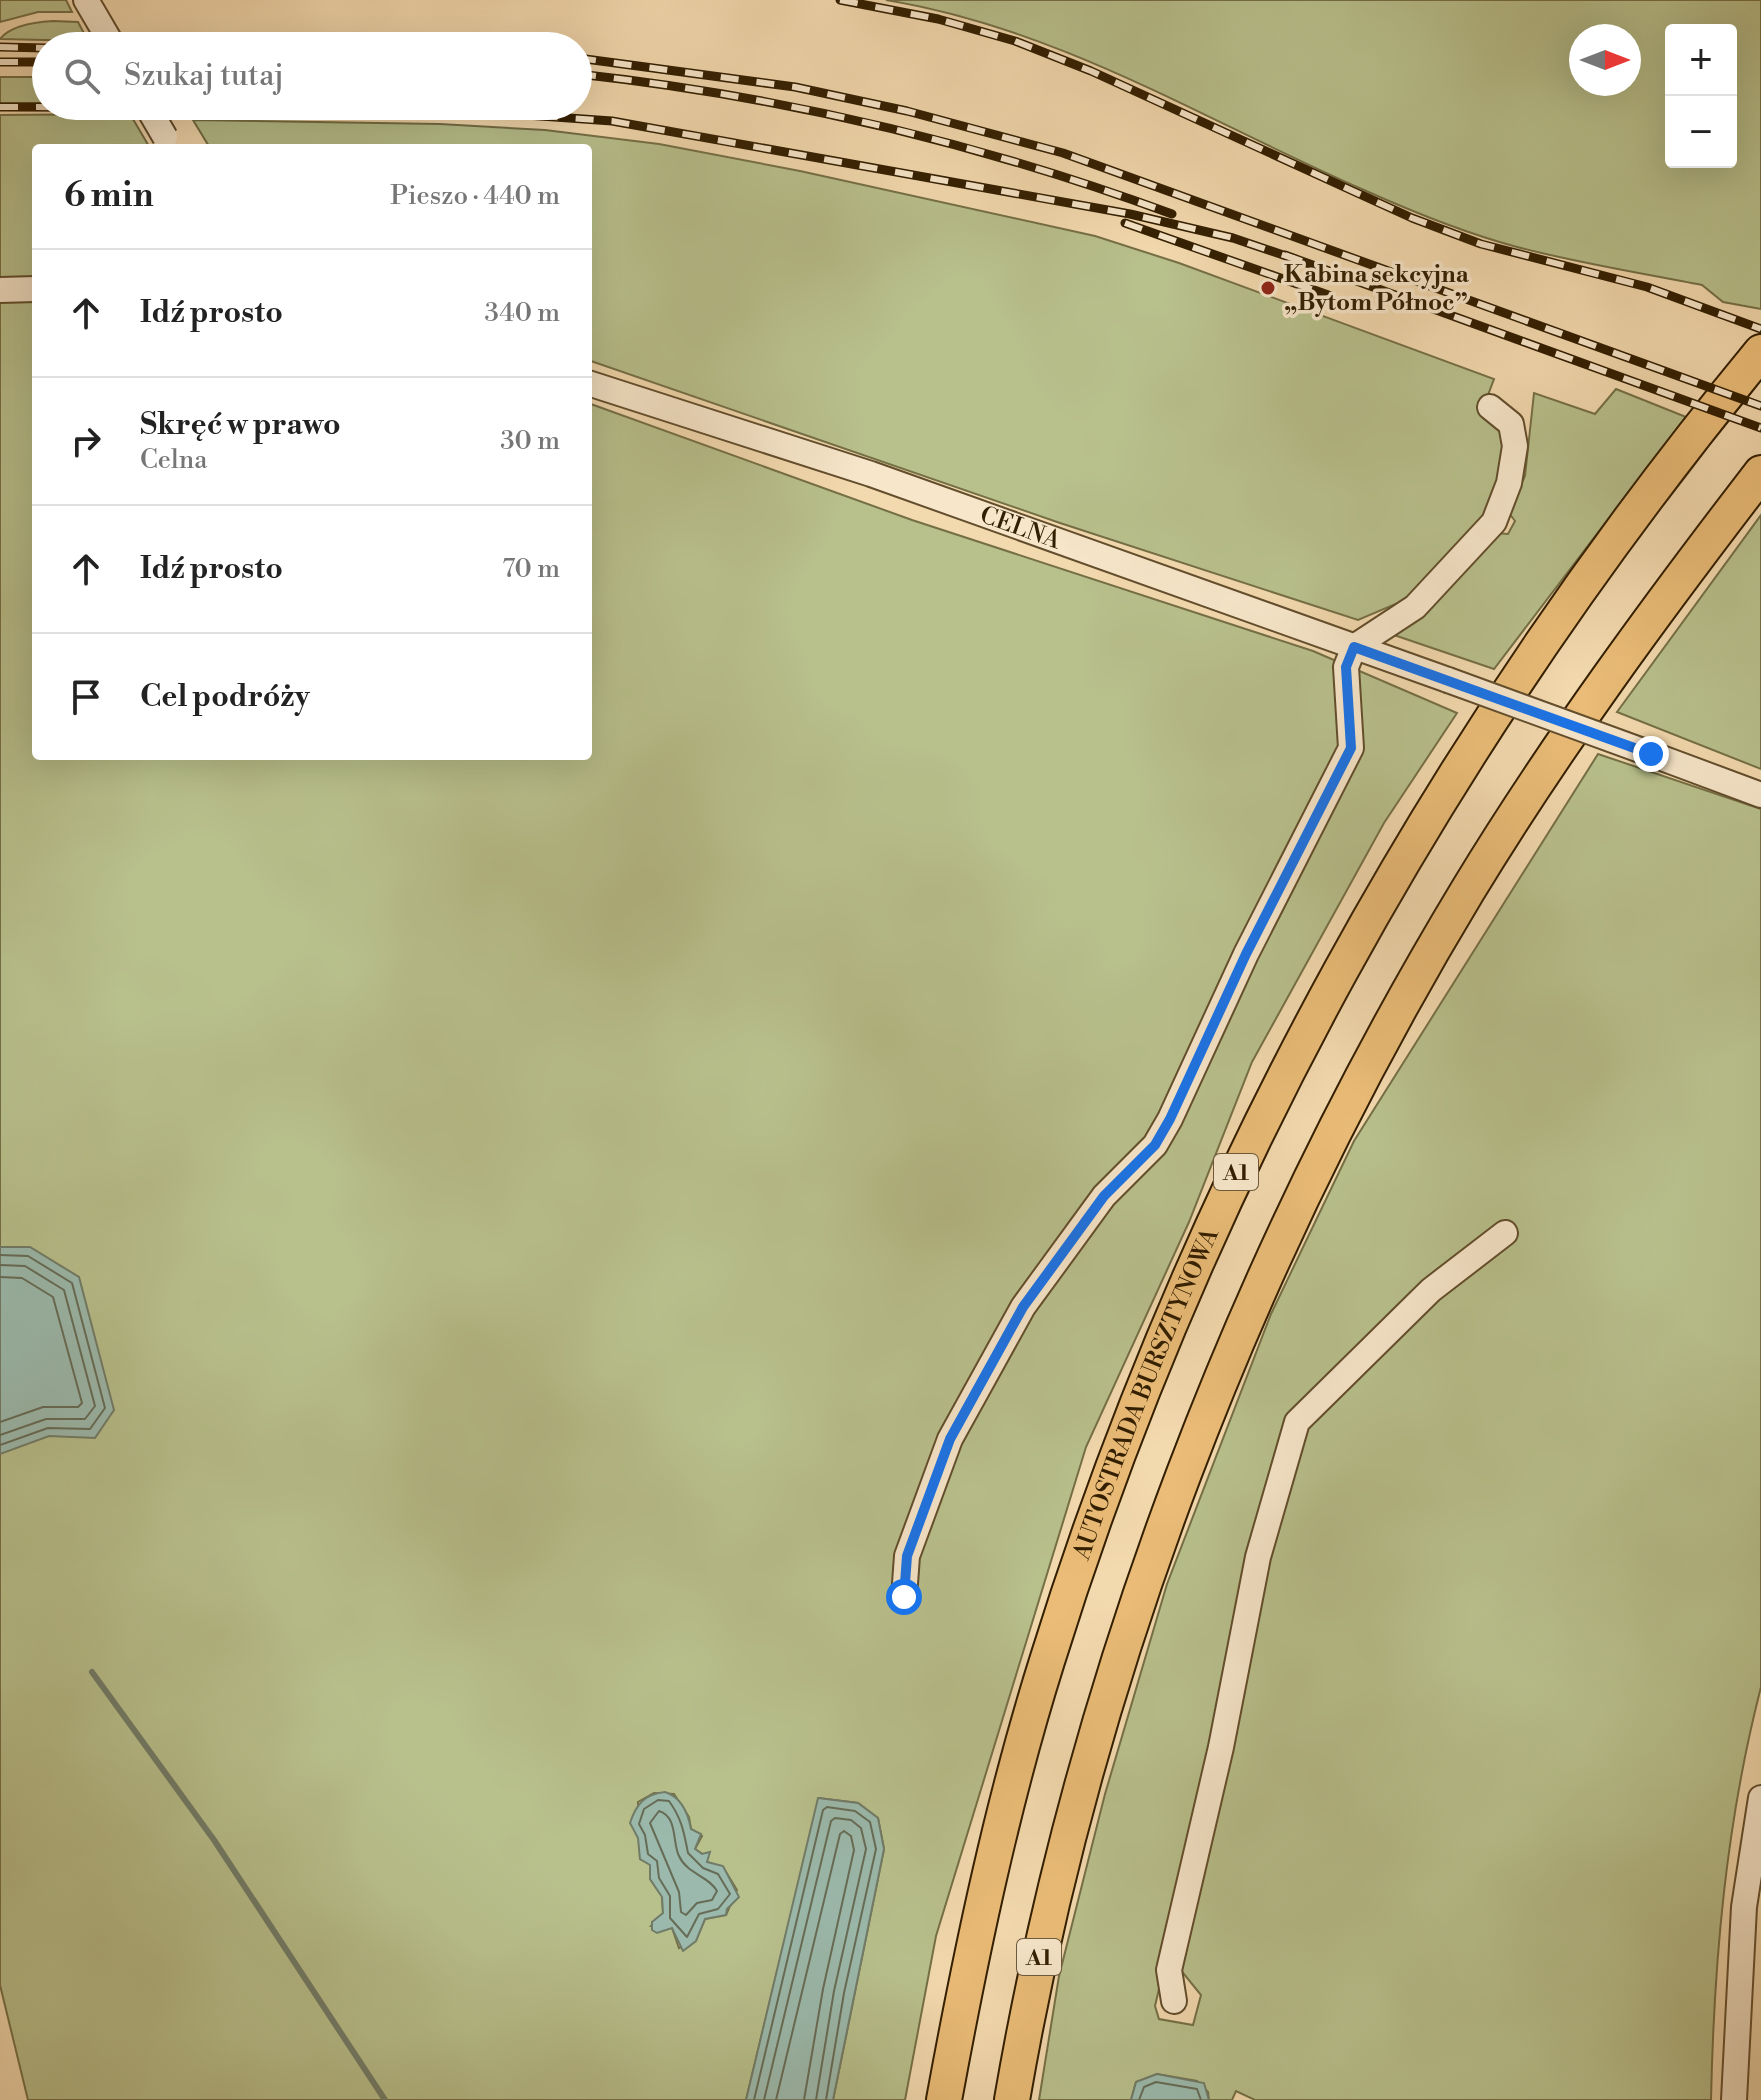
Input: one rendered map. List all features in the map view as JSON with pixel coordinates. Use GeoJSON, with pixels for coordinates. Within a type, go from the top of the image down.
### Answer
{"type":"FeatureCollection","features":[{"type":"Feature","properties":{"kind":"highway","name":"AUTOSTRADA BURSZTYNOWA"},"geometry":{"type":"LineString","coordinates":[[944,2100],[998,1842],[1046,1663],[1111,1474],[1226,1193],[1343,963],[1446,788],[1566,605],[1691,436],[1761,352]]}},
{"type":"Feature","properties":{"kind":"highway","name":"A1"},"geometry":{"type":"LineString","coordinates":[[1012,2100],[1052,1897],[1125,1645],[1200,1436],[1283,1239],[1371,1061],[1469,889],[1616,670],[1761,473]]}},
{"type":"Feature","properties":{"kind":"street"},"geometry":{"type":"LineString","coordinates":[[86,0],[105,32]]}},
{"type":"Feature","properties":{"kind":"street"},"geometry":{"type":"LineString","coordinates":[[155,120],[168,142]]}},
{"type":"Feature","properties":{"kind":"street"},"geometry":{"type":"LineString","coordinates":[[0,290],[32,289]]}},
{"type":"Feature","properties":{"kind":"street","name":"CELNA"},"geometry":{"type":"LineString","coordinates":[[592,384],[871,474],[1761,795]]}},
{"type":"Feature","properties":{"kind":"street"},"geometry":{"type":"LineString","coordinates":[[904,1597],[907,1556],[950,1439],[1023,1307],[1104,1196],[1155,1145],[1246,954],[1351,748],[1346,667],[1354,647],[1415,607],[1494,522],[1509,483],[1515,446],[1511,424],[1490,407]]}},
{"type":"Feature","properties":{"kind":"street"},"geometry":{"type":"LineString","coordinates":[[1174,2001],[1169,1970],[1221,1747],[1258,1557],[1297,1422],[1431,1290],[1505,1233]]}},
{"type":"Feature","properties":{"kind":"street"},"geometry":{"type":"LineString","coordinates":[[1734,2100],[1744,1907],[1761,1798]]}},
{"type":"Feature","properties":{"kind":"green space"},"geometry":{"type":"Polygon","coordinates":[[[0,0],[66,0],[72,12],[38,12],[0,22],[0,0]]]}},
{"type":"Feature","properties":{"kind":"green space"},"geometry":{"type":"Polygon","coordinates":[[[886,0],[1761,0],[1761,309],[1723,302],[1702,285],[1540,253],[1459,229],[1364,190],[1131,80],[1012,32],[886,0]]]}},
{"type":"Feature","properties":{"kind":"green space"},"geometry":{"type":"Polygon","coordinates":[[[78,22],[83,32],[32,32],[32,40],[0,39],[17,27],[32,23],[78,22]]]}},
{"type":"Feature","properties":{"kind":"green space"},"geometry":{"type":"Polygon","coordinates":[[[0,77],[32,77],[32,103],[0,103],[0,77]]]}},
{"type":"Feature","properties":{"kind":"green space"},"geometry":{"type":"Polygon","coordinates":[[[0,115],[32,115],[32,120],[134,120],[148,144],[32,144],[32,277],[0,277],[0,115]]]}},
{"type":"Feature","properties":{"kind":"green space"},"geometry":{"type":"Polygon","coordinates":[[[193,120],[440,124],[545,130],[659,144],[800,171],[1095,236],[1179,263],[1494,379],[1482,411],[1502,428],[1509,455],[1486,515],[1417,595],[1358,620],[1060,523],[592,361],[592,144],[208,144],[193,120]]]}},
{"type":"Feature","properties":{"kind":"green space"},"geometry":{"type":"Polygon","coordinates":[[[32,300],[32,760],[592,760],[592,404],[912,520],[1313,651],[1457,713],[1384,823],[1252,1062],[1189,1222],[1086,1447],[936,1936],[905,2100],[833,2100],[884,1849],[878,1818],[858,1803],[819,1798],[746,2100],[28,2100],[0,1985],[0,301],[32,300]],[[654,1793],[638,1802],[640,1859],[650,1864],[650,1879],[662,1896],[663,1913],[651,1926],[672,1928],[679,1948],[696,1940],[705,1919],[726,1915],[737,1890],[723,1867],[707,1862],[707,1857],[695,1849],[702,1836],[691,1829],[689,1817],[674,1794],[654,1793]]]}},
{"type":"Feature","properties":{"kind":"green space"},"geometry":{"type":"Polygon","coordinates":[[[1616,389],[1686,417],[1494,669],[1394,635],[1395,629],[1495,533],[1508,534],[1515,521],[1509,513],[1510,508],[1525,476],[1534,393],[1595,414],[1616,389]]]}},
{"type":"Feature","properties":{"kind":"green space"},"geometry":{"type":"Polygon","coordinates":[[[1761,515],[1761,769],[1617,712],[1761,515]]]}},
{"type":"Feature","properties":{"kind":"green space"},"geometry":{"type":"Polygon","coordinates":[[[1598,754],[1761,809],[1761,1687],[1739,1789],[1724,1892],[1715,1996],[1711,2100],[1255,2100],[1236,2091],[1232,2100],[1209,2100],[1208,2092],[1197,2081],[1157,2074],[1136,2082],[1131,2100],[1039,2100],[1059,1976],[1105,1794],[1167,1584],[1271,1314],[1354,1141],[1598,754]],[[1292,1420],[1155,2006],[1159,2019],[1193,2025],[1201,1995],[1179,1968],[1292,1420]]]}},
{"type":"Feature","properties":{"kind":"water"},"geometry":{"type":"Polygon","coordinates":[[[0,1247],[30,1247],[79,1277],[114,1410],[95,1438],[49,1436],[0,1454],[0,1247]]]}},
{"type":"Feature","properties":{"kind":"water"},"geometry":{"type":"Polygon","coordinates":[[[665,1792],[679,1802],[691,1829],[701,1834],[695,1849],[702,1854],[710,1852],[707,1862],[723,1866],[739,1897],[727,1909],[726,1915],[705,1919],[696,1941],[683,1951],[672,1928],[657,1933],[652,1930],[652,1922],[663,1913],[662,1897],[650,1879],[650,1865],[640,1859],[638,1838],[630,1823],[642,1802],[652,1795],[665,1792]]]}},
{"type":"Feature","properties":{"kind":"water"},"geometry":{"type":"Polygon","coordinates":[[[818,1798],[858,1803],[878,1818],[884,1849],[833,2100],[746,2100],[818,1798]]]}},
{"type":"Feature","properties":{"kind":"water"},"geometry":{"type":"Polygon","coordinates":[[[1157,2074],[1204,2083],[1209,2100],[1131,2100],[1136,2082],[1157,2074]]]}},
{"type":"Feature","properties":{"kind":"waterway"},"geometry":{"type":"LineString","coordinates":[[92,1672],[214,1840],[385,2100]]}},
{"type":"Feature","properties":{"kind":"railway"},"geometry":{"type":"LineString","coordinates":[[840,0],[938,19],[1015,41],[1091,71],[1412,218],[1481,244],[1647,287],[1761,329]]}},
{"type":"Feature","properties":{"kind":"railway"},"geometry":{"type":"LineString","coordinates":[[0,47],[32,48]]}},
{"type":"Feature","properties":{"kind":"railway"},"geometry":{"type":"LineString","coordinates":[[592,60],[795,87],[907,111],[1063,153],[1761,406]]}},
{"type":"Feature","properties":{"kind":"railway"},"geometry":{"type":"LineString","coordinates":[[0,62],[32,62]]}},
{"type":"Feature","properties":{"kind":"railway"},"geometry":{"type":"LineString","coordinates":[[592,76],[730,95],[879,126],[1026,165],[1172,214]]}},
{"type":"Feature","properties":{"kind":"railway"},"geometry":{"type":"LineString","coordinates":[[0,107],[32,107]]}},
{"type":"Feature","properties":{"kind":"railway"},"geometry":{"type":"LineString","coordinates":[[592,120],[1130,214],[1233,238],[1295,259]]}},
{"type":"Feature","properties":{"kind":"railway"},"geometry":{"type":"LineString","coordinates":[[1125,223],[1331,296]]}},
{"type":"Feature","properties":{"kind":"railway"},"geometry":{"type":"LineString","coordinates":[[1285,255],[1761,428]]}},
{"type":"Feature","properties":{"kind":"place","name":"Kabina sekcyjna „Bytom Północ”"},"geometry":{"type":"Point","coordinates":[1268,288]}},
{"type":"Feature","properties":{"kind":"route"},"geometry":{"type":"LineString","coordinates":[[904,1597],[907,1556],[950,1439],[1023,1307],[1104,1196],[1155,1145],[1246,954],[1351,748],[1346,667],[1354,647],[1651,754]]}}]}
